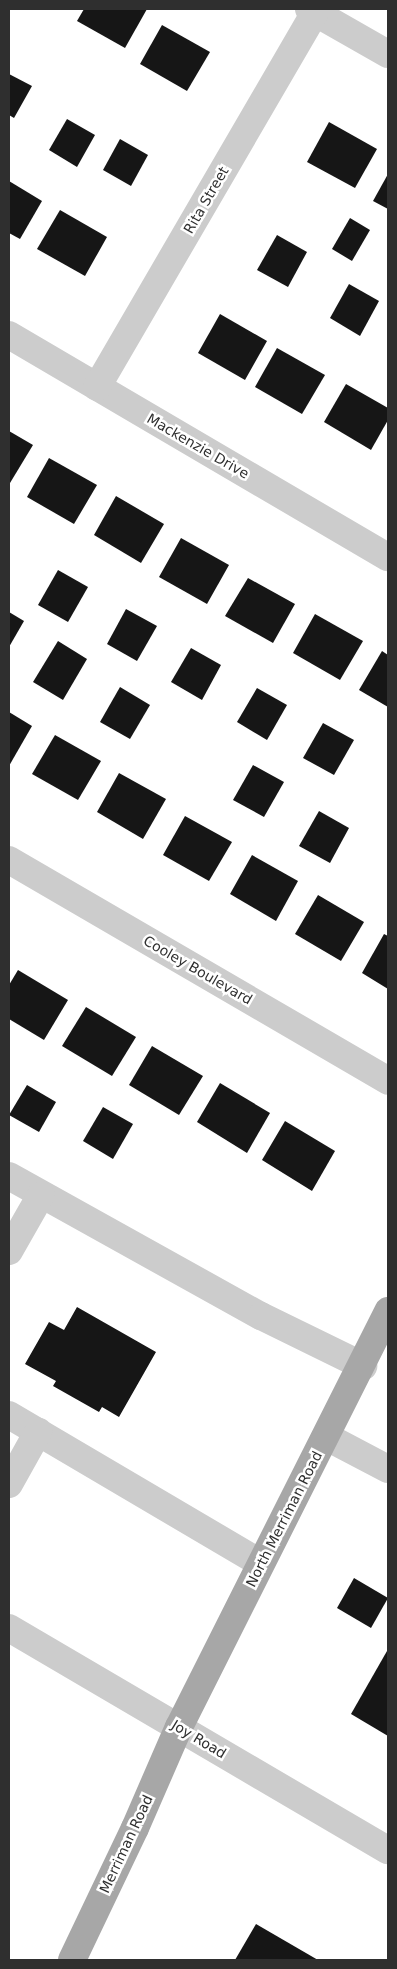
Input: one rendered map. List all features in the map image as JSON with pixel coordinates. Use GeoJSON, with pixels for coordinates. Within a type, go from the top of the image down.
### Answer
{"type":"FeatureCollection","features":[{"type":"Feature","properties":{"kind":"main road","name":"North Merriman Road"},"geometry":{"type":"LineString","coordinates":[[179,1727],[260,1563],[363,1366],[388,1311]]}},
{"type":"Feature","properties":{"kind":"main road","name":"Merriman Road"},"geometry":{"type":"LineString","coordinates":[[72,1960],[135,1828],[179,1727]]}},
{"type":"Feature","properties":{"kind":"street"},"geometry":{"type":"LineString","coordinates":[[312,10],[388,54]]}},
{"type":"Feature","properties":{"kind":"street","name":"Rita Street"},"geometry":{"type":"LineString","coordinates":[[97,387],[312,10]]}},
{"type":"Feature","properties":{"kind":"street","name":"Mackenzie Drive"},"geometry":{"type":"LineString","coordinates":[[9,335],[388,557]]}},
{"type":"Feature","properties":{"kind":"street","name":"Cooley Boulevard"},"geometry":{"type":"LineString","coordinates":[[9,860],[388,1081]]}},
{"type":"Feature","properties":{"kind":"street"},"geometry":{"type":"LineString","coordinates":[[9,1176],[261,1316],[363,1366]]}},
{"type":"Feature","properties":{"kind":"street"},"geometry":{"type":"LineString","coordinates":[[9,1251],[41,1194]]}},
{"type":"Feature","properties":{"kind":"street"},"geometry":{"type":"LineString","coordinates":[[9,1415],[260,1563]]}},
{"type":"Feature","properties":{"kind":"street"},"geometry":{"type":"LineString","coordinates":[[9,1484],[38,1432]]}},
{"type":"Feature","properties":{"kind":"street"},"geometry":{"type":"LineString","coordinates":[[326,1437],[388,1469]]}},
{"type":"Feature","properties":{"kind":"street","name":"Joy Road"},"geometry":{"type":"LineString","coordinates":[[9,1628],[388,1850]]}},
{"type":"Feature","properties":{"kind":"building"},"geometry":{"type":"Polygon","coordinates":[[[84,9],[147,9],[125,48],[77,21],[84,9]]]}},
{"type":"Feature","properties":{"kind":"building"},"geometry":{"type":"Polygon","coordinates":[[[162,25],[210,52],[187,91],[140,64],[162,25]]]}},
{"type":"Feature","properties":{"kind":"building"},"geometry":{"type":"Polygon","coordinates":[[[9,74],[32,86],[14,118],[9,115],[9,74]]]}},
{"type":"Feature","properties":{"kind":"building"},"geometry":{"type":"Polygon","coordinates":[[[67,119],[95,135],[77,167],[49,150],[67,119]]]}},
{"type":"Feature","properties":{"kind":"building"},"geometry":{"type":"Polygon","coordinates":[[[329,122],[377,149],[355,188],[307,162],[329,122]]]}},
{"type":"Feature","properties":{"kind":"building"},"geometry":{"type":"Polygon","coordinates":[[[120,139],[148,155],[131,186],[103,170],[120,139]]]}},
{"type":"Feature","properties":{"kind":"building"},"geometry":{"type":"Polygon","coordinates":[[[388,174],[388,209],[373,201],[388,174]]]}},
{"type":"Feature","properties":{"kind":"building"},"geometry":{"type":"Polygon","coordinates":[[[9,181],[42,201],[20,239],[9,233],[9,181]]]}},
{"type":"Feature","properties":{"kind":"building"},"geometry":{"type":"Polygon","coordinates":[[[60,210],[107,237],[85,276],[37,249],[60,210]]]}},
{"type":"Feature","properties":{"kind":"building"},"geometry":{"type":"Polygon","coordinates":[[[350,218],[370,230],[352,261],[332,249],[350,218]]]}},
{"type":"Feature","properties":{"kind":"building"},"geometry":{"type":"Polygon","coordinates":[[[277,235],[307,252],[288,287],[257,270],[277,235]]]}},
{"type":"Feature","properties":{"kind":"building"},"geometry":{"type":"Polygon","coordinates":[[[349,284],[379,301],[360,336],[330,318],[349,284]]]}},
{"type":"Feature","properties":{"kind":"building"},"geometry":{"type":"Polygon","coordinates":[[[220,314],[267,341],[245,380],[198,353],[220,314]]]}},
{"type":"Feature","properties":{"kind":"building"},"geometry":{"type":"Polygon","coordinates":[[[277,348],[325,375],[302,414],[255,387],[277,348]]]}},
{"type":"Feature","properties":{"kind":"building"},"geometry":{"type":"Polygon","coordinates":[[[346,384],[388,408],[388,420],[371,450],[324,422],[346,384]]]}},
{"type":"Feature","properties":{"kind":"building"},"geometry":{"type":"Polygon","coordinates":[[[9,431],[33,445],[10,483],[9,483],[9,431]]]}},
{"type":"Feature","properties":{"kind":"building"},"geometry":{"type":"Polygon","coordinates":[[[49,458],[97,485],[74,524],[27,497],[49,458]]]}},
{"type":"Feature","properties":{"kind":"building"},"geometry":{"type":"Polygon","coordinates":[[[116,496],[164,524],[141,563],[94,535],[116,496]]]}},
{"type":"Feature","properties":{"kind":"building"},"geometry":{"type":"Polygon","coordinates":[[[181,538],[229,565],[207,604],[159,577],[181,538]]]}},
{"type":"Feature","properties":{"kind":"building"},"geometry":{"type":"Polygon","coordinates":[[[58,570],[88,587],[68,622],[38,605],[58,570]]]}},
{"type":"Feature","properties":{"kind":"building"},"geometry":{"type":"Polygon","coordinates":[[[248,578],[295,604],[273,643],[225,616],[248,578]]]}},
{"type":"Feature","properties":{"kind":"building"},"geometry":{"type":"Polygon","coordinates":[[[126,609],[157,626],[137,661],[107,644],[126,609]]]}},
{"type":"Feature","properties":{"kind":"building"},"geometry":{"type":"Polygon","coordinates":[[[9,612],[24,621],[9,647],[9,612]]]}},
{"type":"Feature","properties":{"kind":"building"},"geometry":{"type":"Polygon","coordinates":[[[315,614],[363,641],[340,680],[293,653],[315,614]]]}},
{"type":"Feature","properties":{"kind":"building"},"geometry":{"type":"Polygon","coordinates":[[[58,641],[87,659],[63,700],[33,682],[58,641]]]}},
{"type":"Feature","properties":{"kind":"building"},"geometry":{"type":"Polygon","coordinates":[[[191,648],[221,665],[202,700],[171,682],[191,648]]]}},
{"type":"Feature","properties":{"kind":"building"},"geometry":{"type":"Polygon","coordinates":[[[382,651],[388,655],[388,707],[359,690],[382,651]]]}},
{"type":"Feature","properties":{"kind":"building"},"geometry":{"type":"Polygon","coordinates":[[[120,687],[150,705],[130,739],[100,722],[120,687]]]}},
{"type":"Feature","properties":{"kind":"building"},"geometry":{"type":"Polygon","coordinates":[[[257,688],[287,705],[267,740],[237,722],[257,688]]]}},
{"type":"Feature","properties":{"kind":"building"},"geometry":{"type":"Polygon","coordinates":[[[9,712],[32,726],[9,766],[9,712]]]}},
{"type":"Feature","properties":{"kind":"building"},"geometry":{"type":"Polygon","coordinates":[[[323,723],[354,740],[334,775],[303,758],[323,723]]]}},
{"type":"Feature","properties":{"kind":"building"},"geometry":{"type":"Polygon","coordinates":[[[55,735],[101,761],[78,800],[32,774],[55,735]]]}},
{"type":"Feature","properties":{"kind":"building"},"geometry":{"type":"Polygon","coordinates":[[[253,765],[284,782],[264,817],[233,800],[253,765]]]}},
{"type":"Feature","properties":{"kind":"building"},"geometry":{"type":"Polygon","coordinates":[[[119,773],[166,799],[143,839],[97,812],[119,773]]]}},
{"type":"Feature","properties":{"kind":"building"},"geometry":{"type":"Polygon","coordinates":[[[319,811],[349,828],[330,863],[299,846],[319,811]]]}},
{"type":"Feature","properties":{"kind":"building"},"geometry":{"type":"Polygon","coordinates":[[[185,816],[232,842],[209,881],[163,855],[185,816]]]}},
{"type":"Feature","properties":{"kind":"building"},"geometry":{"type":"Polygon","coordinates":[[[252,855],[298,881],[276,921],[230,894],[252,855]]]}},
{"type":"Feature","properties":{"kind":"building"},"geometry":{"type":"Polygon","coordinates":[[[318,895],[364,922],[341,961],[295,934],[318,895]]]}},
{"type":"Feature","properties":{"kind":"building"},"geometry":{"type":"Polygon","coordinates":[[[384,934],[388,936],[388,989],[362,973],[384,934]]]}},
{"type":"Feature","properties":{"kind":"building"},"geometry":{"type":"Polygon","coordinates":[[[18,970],[68,1000],[44,1040],[9,1019],[9,985],[18,970]]]}},
{"type":"Feature","properties":{"kind":"building"},"geometry":{"type":"Polygon","coordinates":[[[86,1007],[136,1037],[112,1076],[62,1046],[86,1007]]]}},
{"type":"Feature","properties":{"kind":"building"},"geometry":{"type":"Polygon","coordinates":[[[152,1046],[203,1076],[179,1115],[129,1085],[152,1046]]]}},
{"type":"Feature","properties":{"kind":"building"},"geometry":{"type":"Polygon","coordinates":[[[220,1083],[270,1113],[247,1153],[197,1122],[220,1083]]]}},
{"type":"Feature","properties":{"kind":"building"},"geometry":{"type":"Polygon","coordinates":[[[27,1085],[56,1102],[39,1132],[9,1115],[27,1085]]]}},
{"type":"Feature","properties":{"kind":"building"},"geometry":{"type":"Polygon","coordinates":[[[103,1107],[133,1124],[113,1159],[83,1141],[103,1107]]]}},
{"type":"Feature","properties":{"kind":"building"},"geometry":{"type":"Polygon","coordinates":[[[285,1121],[335,1151],[312,1191],[262,1160],[285,1121]]]}},
{"type":"Feature","properties":{"kind":"building"},"geometry":{"type":"Polygon","coordinates":[[[77,1307],[156,1352],[119,1417],[102,1407],[99,1412],[53,1386],[56,1381],[25,1364],[49,1322],[64,1330],[77,1307]]]}},
{"type":"Feature","properties":{"kind":"building"},"geometry":{"type":"Polygon","coordinates":[[[354,1578],[388,1598],[371,1628],[337,1608],[354,1578]]]}},
{"type":"Feature","properties":{"kind":"building"},"geometry":{"type":"Polygon","coordinates":[[[388,1652],[388,1736],[351,1714],[388,1652]]]}},
{"type":"Feature","properties":{"kind":"building"},"geometry":{"type":"Polygon","coordinates":[[[256,1924],[318,1960],[235,1960],[256,1924]]]}}]}
